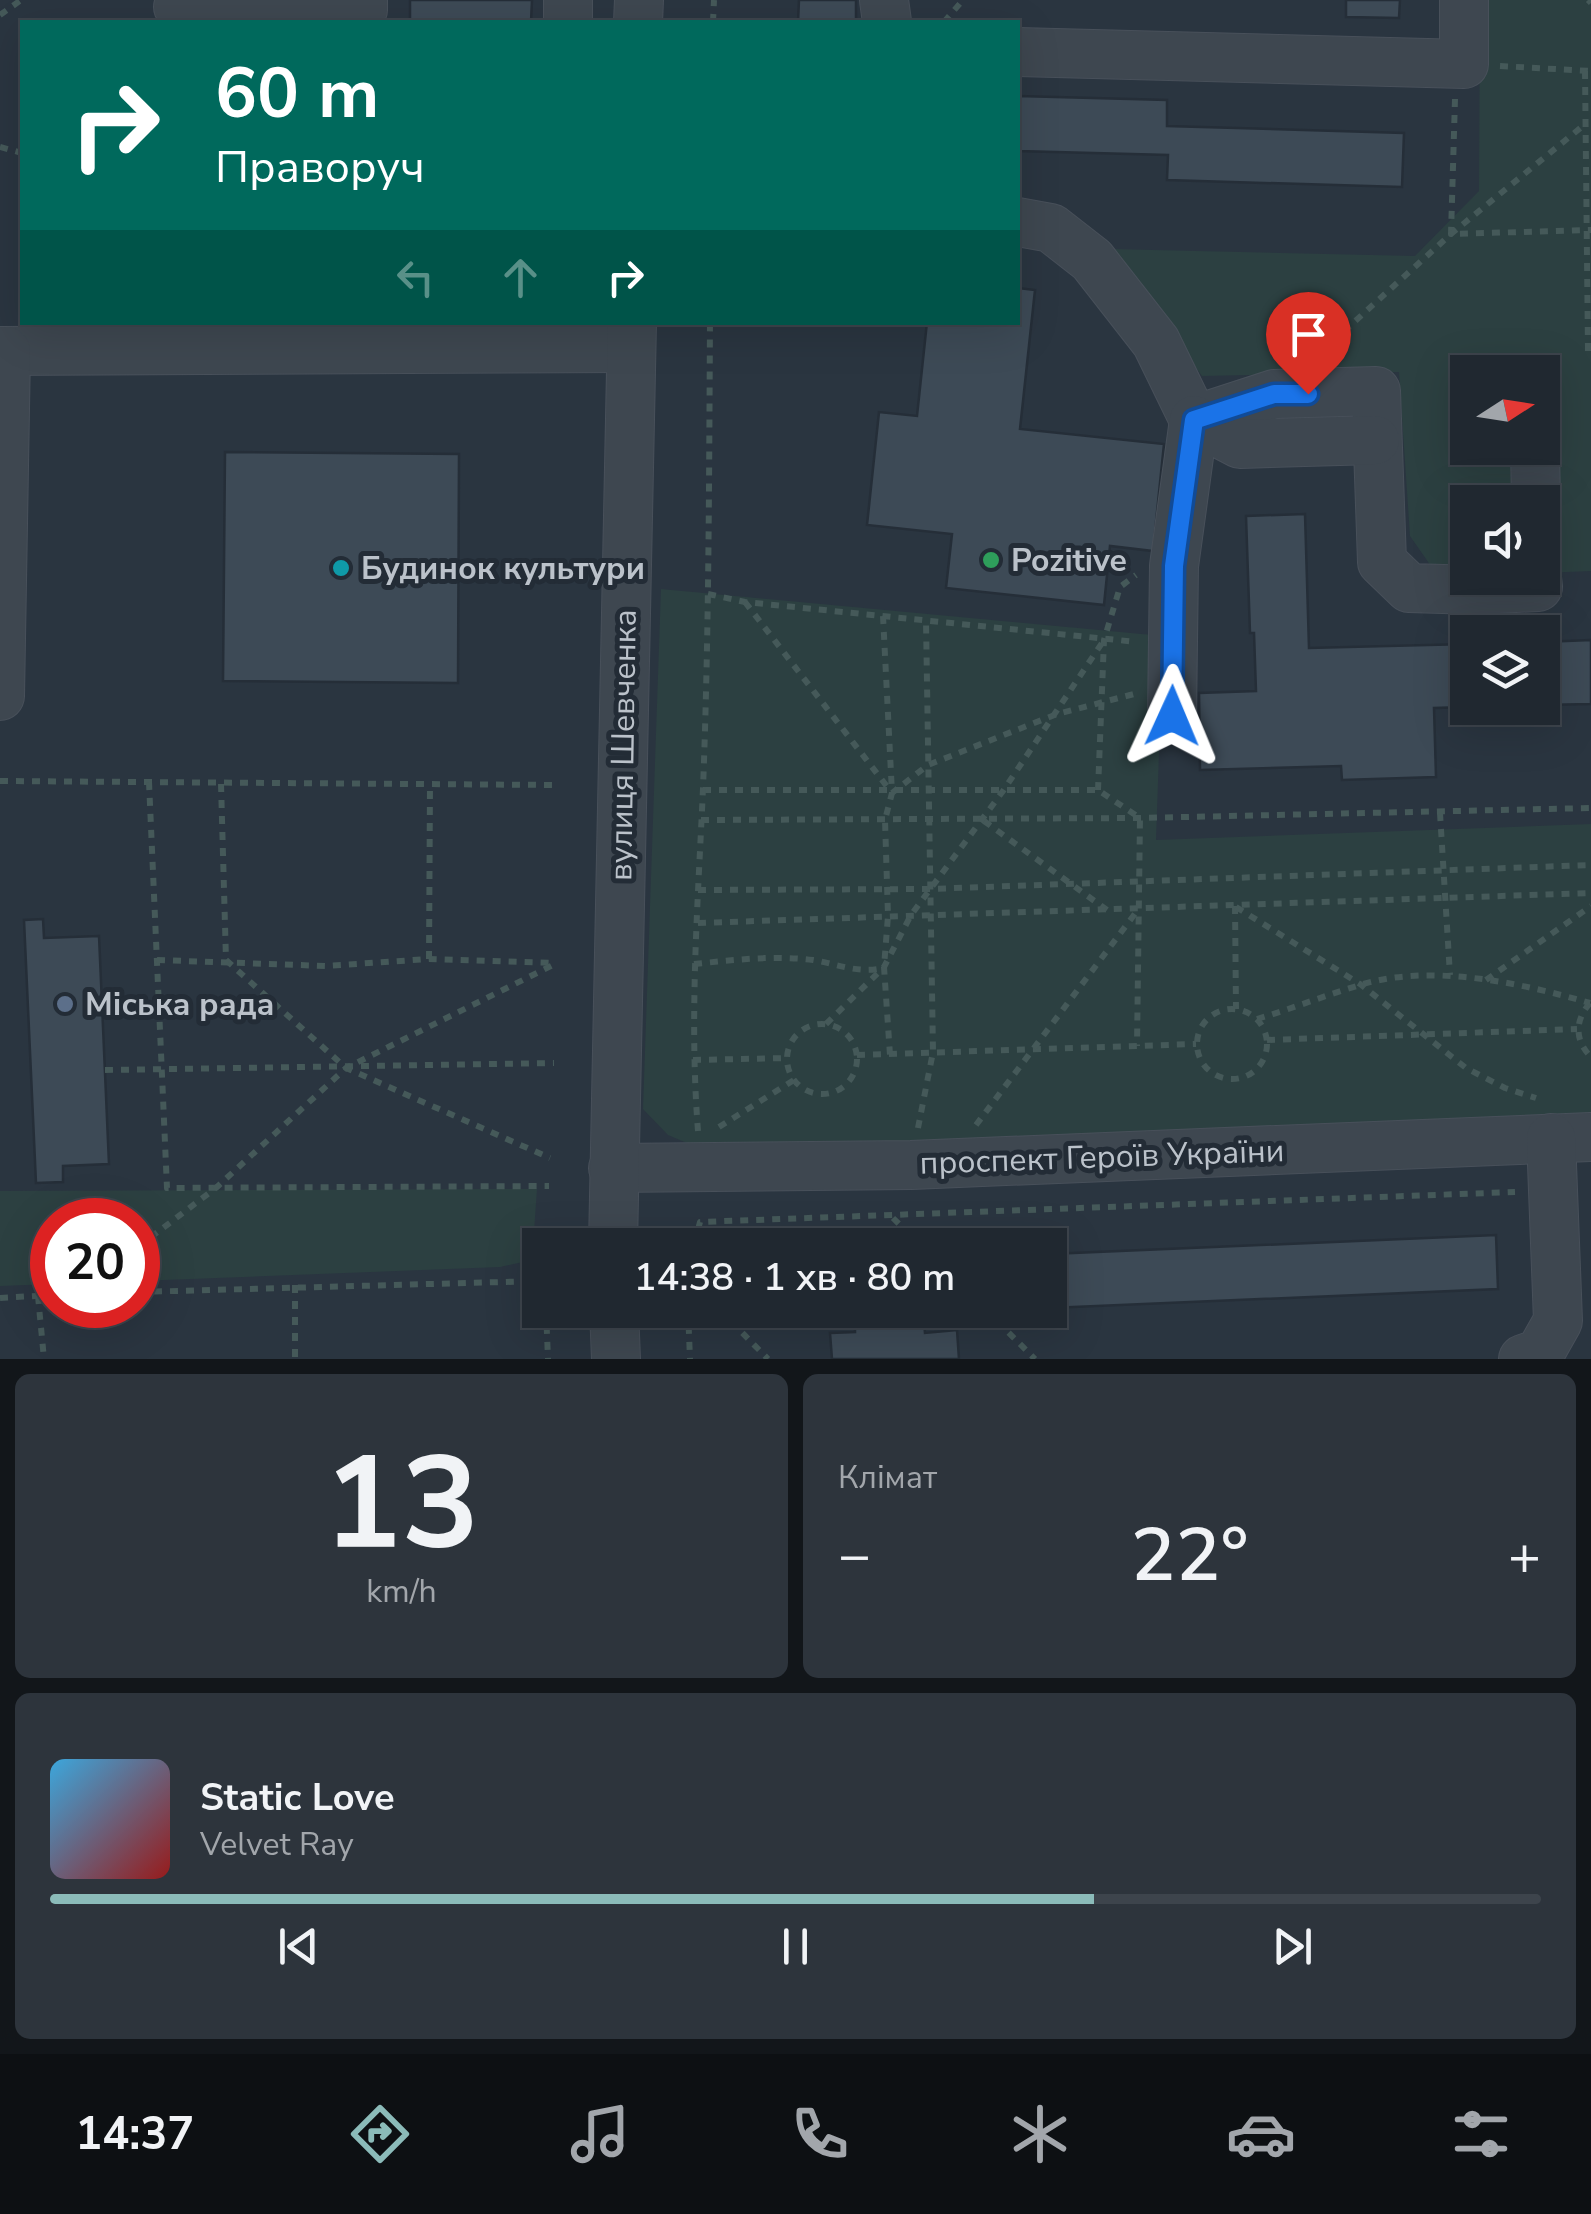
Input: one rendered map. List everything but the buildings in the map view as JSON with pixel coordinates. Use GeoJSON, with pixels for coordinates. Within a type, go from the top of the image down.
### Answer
{"type":"FeatureCollection","features":[{"type":"Feature","properties":{"kind":"street"},"geometry":{"type":"LineString","coordinates":[[179,10],[363,10],[363,0]]}},
{"type":"Feature","properties":{"kind":"street"},"geometry":{"type":"LineString","coordinates":[[1020,52],[1460,64],[1464,0]]}},
{"type":"Feature","properties":{"kind":"street"},"geometry":{"type":"LineString","coordinates":[[1020,222],[1051,228],[1092,260],[1156,342],[1194,420],[1174,566],[1173,682]]}},
{"type":"Feature","properties":{"kind":"street"},"geometry":{"type":"LineString","coordinates":[[0,696],[3,351],[631,335]]}},
{"type":"Feature","properties":{"kind":"street","name":"вулиця Шевченка"},"geometry":{"type":"LineString","coordinates":[[613,1228],[631,335]]}},
{"type":"Feature","properties":{"kind":"street"},"geometry":{"type":"LineString","coordinates":[[1194,420],[1274,394],[1376,392],[1382,562],[1410,588],[1450,589]]}},
{"type":"Feature","properties":{"kind":"street"},"geometry":{"type":"LineString","coordinates":[[1524,1359],[1540,1353],[1558,1320],[1552,1190],[1562,1126]]}},
{"type":"Feature","properties":{"kind":"street","name":"проспект Героїв України"},"geometry":{"type":"LineString","coordinates":[[613,1168],[912,1165],[1562,1126]]}},
{"type":"Feature","properties":{"kind":"street"},"geometry":{"type":"LineString","coordinates":[[615,1328],[616,1359]]}},
{"type":"Feature","properties":{"kind":"path"},"geometry":{"type":"LineString","coordinates":[[0,15],[21,0]]}},
{"type":"Feature","properties":{"kind":"path"},"geometry":{"type":"LineString","coordinates":[[946,20],[962,0]]}},
{"type":"Feature","properties":{"kind":"path"},"geometry":{"type":"LineString","coordinates":[[1451,234],[1460,64],[1588,71],[1584,125],[1589,230],[1588,351]]}},
{"type":"Feature","properties":{"kind":"path"},"geometry":{"type":"LineString","coordinates":[[1318,354],[1451,234],[1584,125]]}},
{"type":"Feature","properties":{"kind":"path"},"geometry":{"type":"LineString","coordinates":[[1451,234],[1589,230]]}},
{"type":"Feature","properties":{"kind":"path"},"geometry":{"type":"LineString","coordinates":[[710,325],[708,594],[694,964],[693,1060],[699,1140],[794,1080]]}},
{"type":"Feature","properties":{"kind":"path"},"geometry":{"type":"LineString","coordinates":[[1098,790],[1104,640],[1120,587],[1146,567],[1174,566]]}},
{"type":"Feature","properties":{"kind":"path"},"geometry":{"type":"LineString","coordinates":[[708,594],[745,602],[1104,640],[1173,682]]}},
{"type":"Feature","properties":{"kind":"path"},"geometry":{"type":"LineString","coordinates":[[745,602],[892,792]]}},
{"type":"Feature","properties":{"kind":"path"},"geometry":{"type":"LineString","coordinates":[[883,616],[892,792],[885,820],[888,916],[884,968],[890,1054]]}},
{"type":"Feature","properties":{"kind":"path"},"geometry":{"type":"LineString","coordinates":[[912,1165],[933,1052],[926,621]]}},
{"type":"Feature","properties":{"kind":"path"},"geometry":{"type":"LineString","coordinates":[[826,1024],[847,1034],[857,1054],[853,1077],[835,1092],[812,1093],[794,1080],[787,1058],[789,1046],[804,1029],[826,1024],[884,968],[911,915],[1003,791],[1104,640]]}},
{"type":"Feature","properties":{"kind":"path"},"geometry":{"type":"LineString","coordinates":[[892,792],[928,765],[1057,714],[1173,682]]}},
{"type":"Feature","properties":{"kind":"path"},"geometry":{"type":"LineString","coordinates":[[0,781],[554,785]]}},
{"type":"Feature","properties":{"kind":"path"},"geometry":{"type":"LineString","coordinates":[[149,782],[167,1188],[548,1186]]}},
{"type":"Feature","properties":{"kind":"path"},"geometry":{"type":"LineString","coordinates":[[220,784],[226,960],[346,1068],[550,1158]]}},
{"type":"Feature","properties":{"kind":"path"},"geometry":{"type":"LineString","coordinates":[[429,959],[430,784]]}},
{"type":"Feature","properties":{"kind":"path"},"geometry":{"type":"LineString","coordinates":[[703,790],[1098,790],[1140,818]]}},
{"type":"Feature","properties":{"kind":"path"},"geometry":{"type":"LineString","coordinates":[[701,820],[1140,818],[1591,808]]}},
{"type":"Feature","properties":{"kind":"path"},"geometry":{"type":"LineString","coordinates":[[1440,813],[1450,975]]}},
{"type":"Feature","properties":{"kind":"path"},"geometry":{"type":"LineString","coordinates":[[1137,1046],[1140,818]]}},
{"type":"Feature","properties":{"kind":"path"},"geometry":{"type":"LineString","coordinates":[[982,820],[1108,911]]}},
{"type":"Feature","properties":{"kind":"path"},"geometry":{"type":"LineString","coordinates":[[698,890],[929,889],[1443,868],[1591,866]]}},
{"type":"Feature","properties":{"kind":"path"},"geometry":{"type":"LineString","coordinates":[[698,923],[1591,893]]}},
{"type":"Feature","properties":{"kind":"path"},"geometry":{"type":"LineString","coordinates":[[1235,906],[1360,984],[1466,1068],[1506,1088],[1562,1126]]}},
{"type":"Feature","properties":{"kind":"path"},"geometry":{"type":"LineString","coordinates":[[1235,906],[1236,1009]]}},
{"type":"Feature","properties":{"kind":"path"},"geometry":{"type":"LineString","coordinates":[[1486,980],[1591,906]]}},
{"type":"Feature","properties":{"kind":"path"},"geometry":{"type":"LineString","coordinates":[[973,1129],[1138,910]]}},
{"type":"Feature","properties":{"kind":"path"},"geometry":{"type":"LineString","coordinates":[[694,964],[763,957],[813,960],[867,972],[884,968]]}},
{"type":"Feature","properties":{"kind":"path"},"geometry":{"type":"LineString","coordinates":[[157,960],[326,966],[429,959],[557,962],[346,1068],[217,1187],[160,1230]]}},
{"type":"Feature","properties":{"kind":"path"},"geometry":{"type":"LineString","coordinates":[[1256,1019],[1360,984],[1450,975],[1549,991],[1591,1003],[1580,1018],[1578,1029],[1579,1040],[1591,1057]]}},
{"type":"Feature","properties":{"kind":"path"},"geometry":{"type":"LineString","coordinates":[[1236,1009],[1256,1019],[1267,1040],[1262,1063],[1245,1078],[1234,1080],[1222,1078],[1203,1066],[1196,1044],[1204,1022],[1213,1014],[1236,1009]]}},
{"type":"Feature","properties":{"kind":"path"},"geometry":{"type":"LineString","coordinates":[[1267,1040],[1578,1029]]}},
{"type":"Feature","properties":{"kind":"path"},"geometry":{"type":"LineString","coordinates":[[857,1054],[1196,1044]]}},
{"type":"Feature","properties":{"kind":"path"},"geometry":{"type":"LineString","coordinates":[[693,1060],[787,1058]]}},
{"type":"Feature","properties":{"kind":"path"},"geometry":{"type":"LineString","coordinates":[[105,1070],[554,1063]]}},
{"type":"Feature","properties":{"kind":"path"},"geometry":{"type":"LineString","coordinates":[[698,1228],[700,1222],[1552,1190]]}},
{"type":"Feature","properties":{"kind":"path"},"geometry":{"type":"LineString","coordinates":[[892,1217],[903,1228]]}},
{"type":"Feature","properties":{"kind":"path"},"geometry":{"type":"LineString","coordinates":[[160,1291],[522,1281]]}},
{"type":"Feature","properties":{"kind":"path"},"geometry":{"type":"LineString","coordinates":[[295,1285],[295,1359]]}},
{"type":"Feature","properties":{"kind":"path"},"geometry":{"type":"LineString","coordinates":[[0,1298],[30,1296]]}},
{"type":"Feature","properties":{"kind":"path"},"geometry":{"type":"LineString","coordinates":[[41,1328],[44,1359]]}},
{"type":"Feature","properties":{"kind":"path"},"geometry":{"type":"LineString","coordinates":[[547,1328],[548,1359]]}},
{"type":"Feature","properties":{"kind":"path"},"geometry":{"type":"LineString","coordinates":[[689,1328],[690,1359]]}},
{"type":"Feature","properties":{"kind":"path"},"geometry":{"type":"LineString","coordinates":[[738,1328],[768,1359]]}},
{"type":"Feature","properties":{"kind":"path"},"geometry":{"type":"LineString","coordinates":[[1004,1328],[1035,1359]]}},
{"type":"Feature","properties":{"kind":"green space"},"geometry":{"type":"Polygon","coordinates":[[[1480,0],[1591,0],[1591,571],[1560,572],[1560,485],[1450,485],[1450,576],[1438,576],[1410,536],[1399,372],[1202,376],[1110,249],[1415,256],[1479,191],[1480,0]]]}},
{"type":"Feature","properties":{"kind":"green space"},"geometry":{"type":"Polygon","coordinates":[[[661,589],[1163,636],[1156,840],[1591,824],[1591,1115],[706,1151],[668,1135],[643,1109],[661,589]]]}},
{"type":"Feature","properties":{"kind":"green space"},"geometry":{"type":"Polygon","coordinates":[[[537,1189],[534,1228],[522,1228],[522,1262],[500,1267],[160,1280],[160,1198],[30,1198],[30,1285],[0,1286],[0,1191],[537,1189]]]}},
{"type":"Feature","properties":{"kind":"place","name":"Pozitive"},"geometry":{"type":"Point","coordinates":[991,560]}},
{"type":"Feature","properties":{"kind":"place","name":"Будинок культури"},"geometry":{"type":"Point","coordinates":[341,568]}},
{"type":"Feature","properties":{"kind":"place","name":"Міська рада"},"geometry":{"type":"Point","coordinates":[65,1004]}},
{"type":"Feature","properties":{"kind":"route"},"geometry":{"type":"LineString","coordinates":[[1172,716],[1174,566],[1194,420],[1274,394],[1308,394]]}}]}
